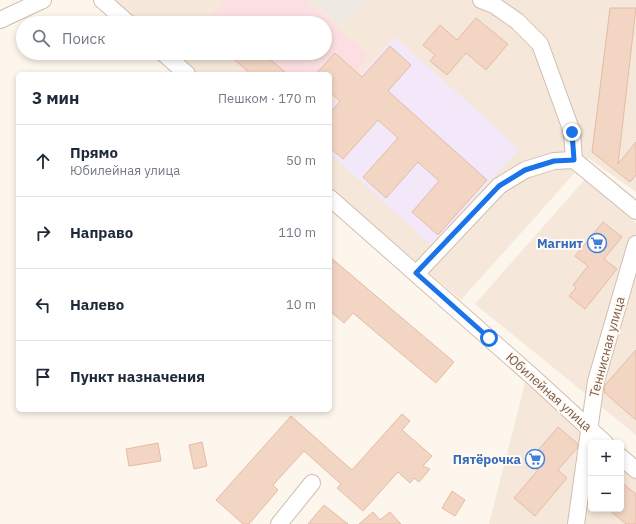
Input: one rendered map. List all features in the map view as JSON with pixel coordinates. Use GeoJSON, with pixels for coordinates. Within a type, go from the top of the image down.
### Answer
{"type":"FeatureCollection","features":[{"type":"Feature","properties":{"kind":"street"},"geometry":{"type":"LineString","coordinates":[[0,20],[43,0]]}},
{"type":"Feature","properties":{"kind":"street"},"geometry":{"type":"LineString","coordinates":[[102,0],[120,16]]}},
{"type":"Feature","properties":{"kind":"street"},"geometry":{"type":"LineString","coordinates":[[480,0],[494,5],[517,21],[540,44],[572,132],[574,160]]}},
{"type":"Feature","properties":{"kind":"street"},"geometry":{"type":"LineString","coordinates":[[171,60],[185,72]]}},
{"type":"Feature","properties":{"kind":"street"},"geometry":{"type":"LineString","coordinates":[[416,273],[499,186],[525,170],[554,161],[574,160],[636,211]]}},
{"type":"Feature","properties":{"kind":"street","name":"Юбилейная улица"},"geometry":{"type":"LineString","coordinates":[[332,200],[533,377],[602,440]]}},
{"type":"Feature","properties":{"kind":"street","name":"Теннисная улица"},"geometry":{"type":"LineString","coordinates":[[578,522],[588,428],[596,381],[636,244]]}},
{"type":"Feature","properties":{"kind":"street"},"geometry":{"type":"LineString","coordinates":[[624,460],[636,470]]}},
{"type":"Feature","properties":{"kind":"street"},"geometry":{"type":"LineString","coordinates":[[279,524],[312,483]]}},
{"type":"Feature","properties":{"kind":"shaded area"},"geometry":{"type":"Polygon","coordinates":[[[114,0],[636,0],[636,192],[588,158],[461,300],[332,189],[332,72],[197,72],[183,60],[332,60],[332,16],[132,16],[114,0]]]}},
{"type":"Feature","properties":{"kind":"shaded area"},"geometry":{"type":"Polygon","coordinates":[[[225,0],[306,0],[324,16],[211,16],[225,0]]]}},
{"type":"Feature","properties":{"kind":"shaded area"},"geometry":{"type":"Polygon","coordinates":[[[311,0],[367,0],[342,26],[332,16],[311,0]]]}},
{"type":"Feature","properties":{"kind":"shaded area"},"geometry":{"type":"Polygon","coordinates":[[[332,23],[369,56],[332,98],[332,72],[246,72],[232,60],[332,60],[332,23]]]}},
{"type":"Feature","properties":{"kind":"shaded area"},"geometry":{"type":"Polygon","coordinates":[[[395,37],[519,149],[431,245],[332,155],[332,106],[395,37]]]}},
{"type":"Feature","properties":{"kind":"shaded area"},"geometry":{"type":"Polygon","coordinates":[[[585,179],[636,223],[636,435],[475,304],[585,179]]]}},
{"type":"Feature","properties":{"kind":"shaded area"},"geometry":{"type":"Polygon","coordinates":[[[527,375],[607,440],[588,440],[588,512],[624,512],[624,453],[636,463],[636,524],[489,524],[527,375]]]}},
{"type":"Feature","properties":{"kind":"building"},"geometry":{"type":"Polygon","coordinates":[[[610,8],[636,8],[618,164],[636,142],[636,175],[630,182],[592,152],[610,8]]]}},
{"type":"Feature","properties":{"kind":"building"},"geometry":{"type":"Polygon","coordinates":[[[476,18],[508,44],[486,70],[466,53],[447,75],[430,61],[435,55],[423,45],[440,25],[457,40],[476,18]]]}},
{"type":"Feature","properties":{"kind":"building"},"geometry":{"type":"Polygon","coordinates":[[[390,46],[411,65],[388,91],[487,180],[438,235],[412,212],[439,181],[418,162],[386,198],[363,177],[398,138],[378,120],[343,159],[332,150],[332,111],[340,101],[332,94],[332,72],[318,72],[329,60],[332,60],[332,56],[335,53],[362,77],[390,46]]]}},
{"type":"Feature","properties":{"kind":"building"},"geometry":{"type":"Polygon","coordinates":[[[235,60],[271,60],[285,72],[249,72],[235,60]]]}},
{"type":"Feature","properties":{"kind":"building"},"geometry":{"type":"Polygon","coordinates":[[[603,222],[622,237],[604,259],[617,269],[585,309],[569,296],[576,288],[573,285],[588,266],[575,256],[603,222]]]}},
{"type":"Feature","properties":{"kind":"building"},"geometry":{"type":"Polygon","coordinates":[[[332,259],[454,362],[436,383],[353,313],[344,323],[332,313],[332,259]]]}},
{"type":"Feature","properties":{"kind":"building"},"geometry":{"type":"Polygon","coordinates":[[[636,350],[636,420],[604,392],[605,385],[636,350]]]}},
{"type":"Feature","properties":{"kind":"building"},"geometry":{"type":"Polygon","coordinates":[[[402,414],[410,421],[402,430],[432,456],[423,466],[430,469],[419,482],[414,478],[410,483],[398,472],[363,511],[337,488],[341,484],[304,451],[273,485],[278,490],[249,524],[243,524],[216,500],[291,416],[352,470],[402,414]]]}},
{"type":"Feature","properties":{"kind":"building"},"geometry":{"type":"Polygon","coordinates":[[[558,427],[578,444],[577,448],[558,470],[567,478],[535,516],[514,498],[538,470],[528,462],[558,427]]]}},
{"type":"Feature","properties":{"kind":"building"},"geometry":{"type":"Polygon","coordinates":[[[202,442],[207,466],[194,469],[189,445],[202,442]]]}},
{"type":"Feature","properties":{"kind":"building"},"geometry":{"type":"Polygon","coordinates":[[[158,443],[161,461],[129,466],[126,449],[158,443]]]}},
{"type":"Feature","properties":{"kind":"building"},"geometry":{"type":"Polygon","coordinates":[[[624,484],[636,494],[636,524],[626,524],[612,512],[624,512],[624,484]]]}},
{"type":"Feature","properties":{"kind":"building"},"geometry":{"type":"Polygon","coordinates":[[[452,491],[465,500],[455,516],[442,508],[452,491]]]}},
{"type":"Feature","properties":{"kind":"building"},"geometry":{"type":"Polygon","coordinates":[[[324,505],[348,524],[308,524],[324,505]]]}},
{"type":"Feature","properties":{"kind":"building"},"geometry":{"type":"Polygon","coordinates":[[[373,512],[380,520],[390,512],[401,524],[359,524],[373,512]]]}},
{"type":"Feature","properties":{"kind":"place","name":"Магнит"},"geometry":{"type":"Point","coordinates":[597,243]}},
{"type":"Feature","properties":{"kind":"place","name":"Пятёрочка"},"geometry":{"type":"Point","coordinates":[535,459]}},
{"type":"Feature","properties":{"kind":"route"},"geometry":{"type":"LineString","coordinates":[[489,338],[416,273],[499,186],[525,170],[554,161],[574,160],[572,132]]}}]}
